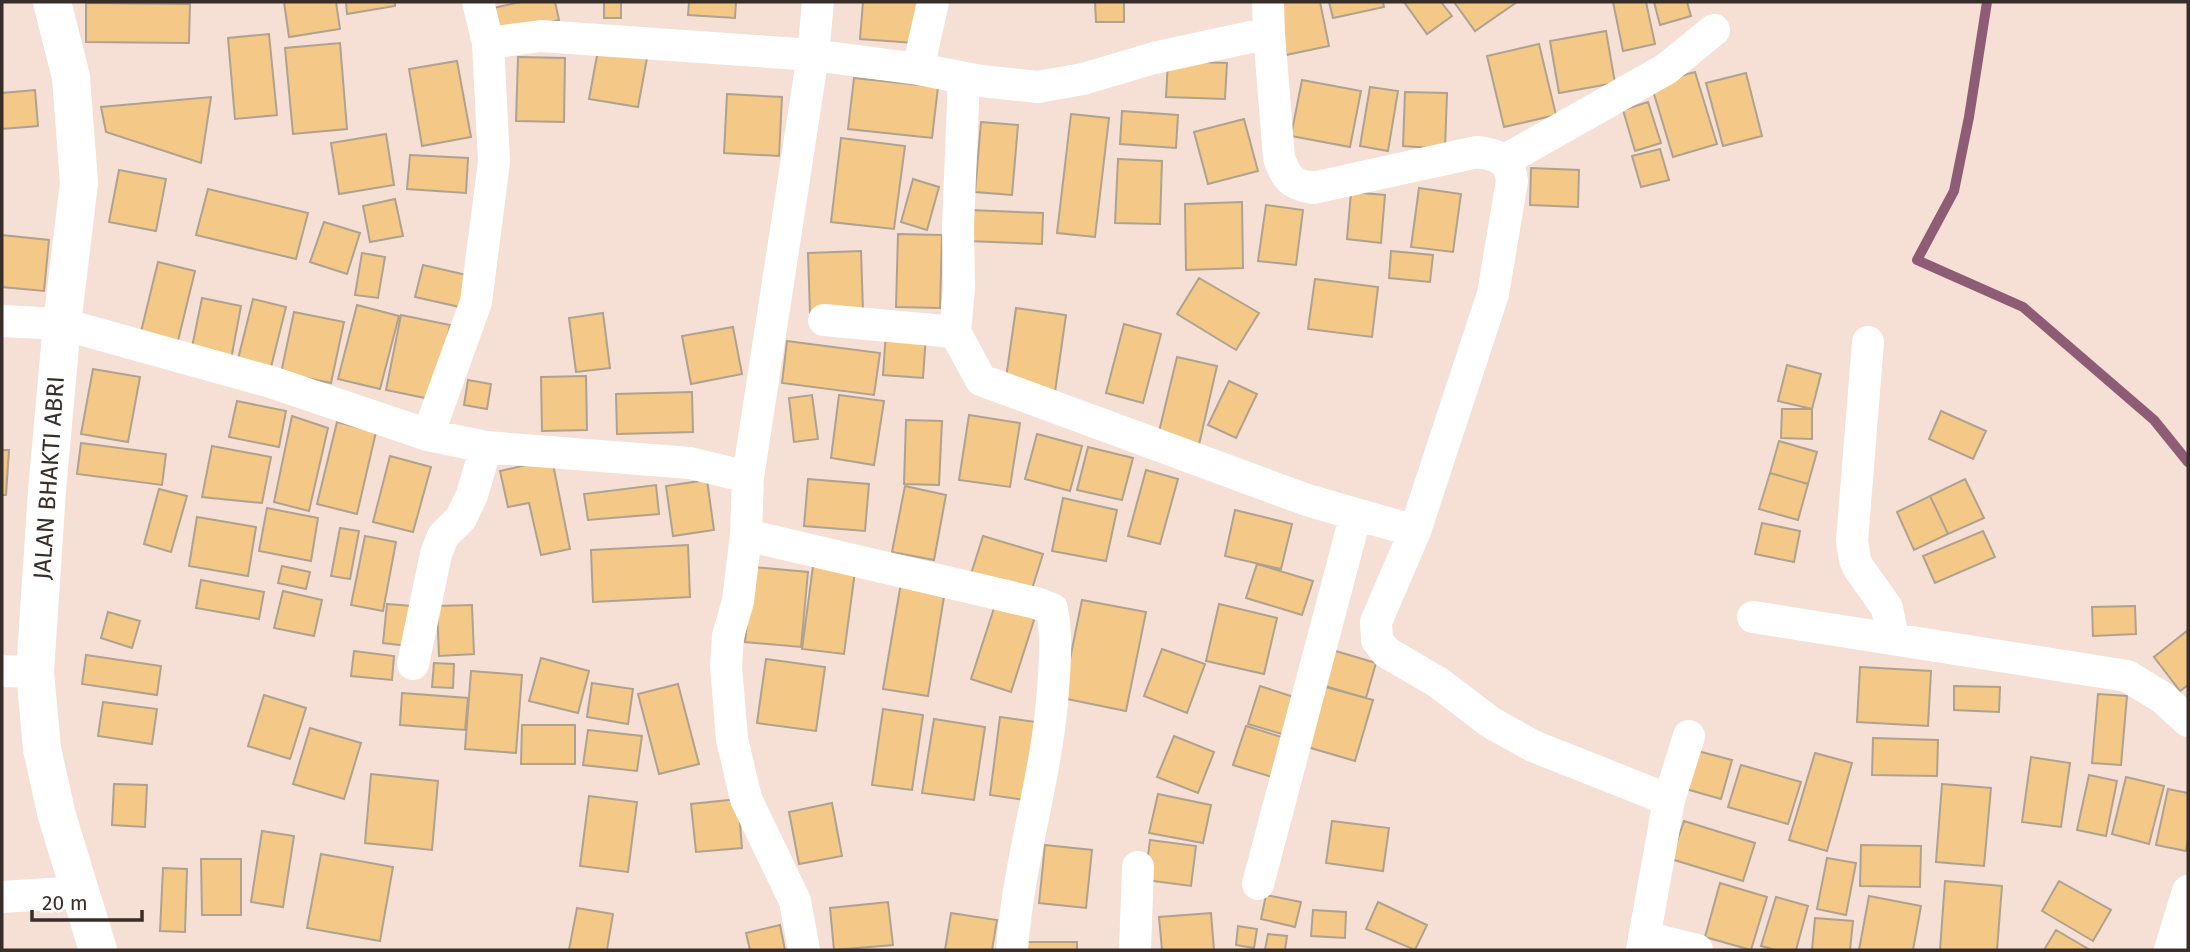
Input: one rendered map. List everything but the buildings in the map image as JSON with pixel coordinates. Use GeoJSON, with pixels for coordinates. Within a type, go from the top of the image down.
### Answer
{"type":"FeatureCollection","features":[{"type":"Feature","properties":{"kind":"street","name":"JALAN BHAKTI ABRI"},"geometry":{"type":"LineString","coordinates":[[52,2],[71,77],[79,183],[62,324],[47,491],[19,672],[42,749],[57,816],[98,950]]}},
{"type":"Feature","properties":{"kind":"street"},"geometry":{"type":"LineString","coordinates":[[428,435],[476,302],[494,162],[488,43],[478,2]]}},
{"type":"Feature","properties":{"kind":"street"},"geometry":{"type":"LineString","coordinates":[[804,950],[795,901],[746,799],[732,739],[726,666],[728,636],[738,601],[747,535],[748,477],[813,55],[817,2]]}},
{"type":"Feature","properties":{"kind":"street"},"geometry":{"type":"LineString","coordinates":[[918,69],[933,2]]}},
{"type":"Feature","properties":{"kind":"street"},"geometry":{"type":"LineString","coordinates":[[1268,2],[1279,158],[1285,174],[1296,185],[1313,188],[1477,152],[1505,160],[1511,170],[1512,181],[1493,294],[1415,531],[1376,622],[1377,640],[1386,652],[1439,683],[1490,722],[1533,746],[1669,800]]}},
{"type":"Feature","properties":{"kind":"street"},"geometry":{"type":"LineString","coordinates":[[1505,160],[1666,69],[1714,30]]}},
{"type":"Feature","properties":{"kind":"street"},"geometry":{"type":"LineString","coordinates":[[488,43],[541,36],[813,55],[964,78],[1038,86],[1083,79],[1154,58],[1269,33]]}},
{"type":"Feature","properties":{"kind":"street"},"geometry":{"type":"LineString","coordinates":[[964,78],[958,226],[960,288],[954,332],[981,380],[1307,500],[1415,531]]}},
{"type":"Feature","properties":{"kind":"street"},"geometry":{"type":"LineString","coordinates":[[824,320],[954,332]]}},
{"type":"Feature","properties":{"kind":"street"},"geometry":{"type":"LineString","coordinates":[[2,321],[62,324],[271,382],[428,435],[486,447],[690,463],[748,477]]}},
{"type":"Feature","properties":{"kind":"street"},"geometry":{"type":"LineString","coordinates":[[1868,342],[1852,541],[1858,567],[1887,608],[1893,638]]}},
{"type":"Feature","properties":{"kind":"street"},"geometry":{"type":"LineString","coordinates":[[413,664],[436,554],[443,537],[461,518],[472,495],[486,447]]}},
{"type":"Feature","properties":{"kind":"street"},"geometry":{"type":"LineString","coordinates":[[1258,884],[1356,514]]}},
{"type":"Feature","properties":{"kind":"street"},"geometry":{"type":"LineString","coordinates":[[747,535],[1009,596],[1052,609],[1055,659],[1051,726],[1014,914],[1012,950]]}},
{"type":"Feature","properties":{"kind":"street"},"geometry":{"type":"LineString","coordinates":[[1753,617],[2126,676],[2163,698],[2188,721]]}},
{"type":"Feature","properties":{"kind":"street"},"geometry":{"type":"LineString","coordinates":[[1689,736],[1669,800],[1643,943],[1697,950]]}},
{"type":"Feature","properties":{"kind":"street"},"geometry":{"type":"LineString","coordinates":[[1135,950],[1138,867]]}},
{"type":"Feature","properties":{"kind":"street"},"geometry":{"type":"LineString","coordinates":[[2170,950],[2188,891]]}},
{"type":"Feature","properties":{"kind":"street"},"geometry":{"type":"LineString","coordinates":[[2,897],[80,892]]}},
{"type":"Feature","properties":{"kind":"waterway"},"geometry":{"type":"LineString","coordinates":[[1987,2],[1954,191],[1917,260],[2023,307],[2154,420],[2188,462]]}}]}
